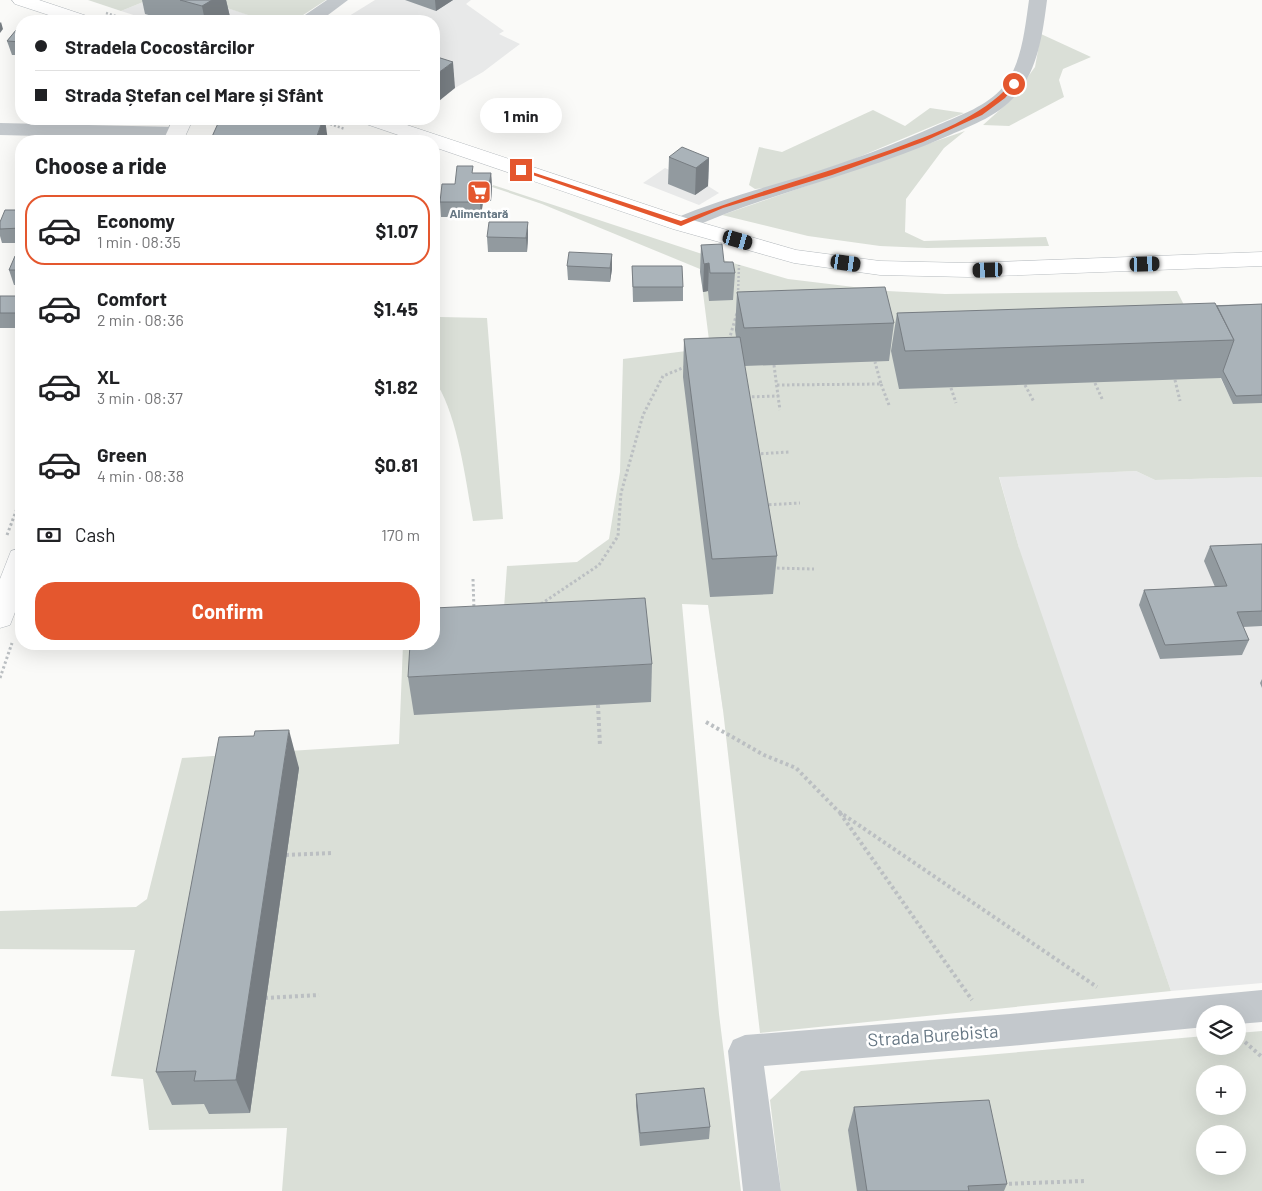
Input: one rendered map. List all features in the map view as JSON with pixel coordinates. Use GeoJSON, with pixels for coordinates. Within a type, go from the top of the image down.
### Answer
{"type":"FeatureCollection","features":[{"type":"Feature","properties":{"kind":"main road"},"geometry":{"type":"LineString","coordinates":[[20,0],[66,15]]}},
{"type":"Feature","properties":{"kind":"main road"},"geometry":{"type":"LineString","coordinates":[[388,125],[417,135]]}},
{"type":"Feature","properties":{"kind":"main road"},"geometry":{"type":"LineString","coordinates":[[440,143],[681,224],[794,256],[880,268],[968,270],[1262,259]]}},
{"type":"Feature","properties":{"kind":"main road"},"geometry":{"type":"LineString","coordinates":[[8,626],[14,548]]}},
{"type":"Feature","properties":{"kind":"street"},"geometry":{"type":"LineString","coordinates":[[317,15],[340,0]]}},
{"type":"Feature","properties":{"kind":"street"},"geometry":{"type":"LineString","coordinates":[[681,224],[721,207],[830,174],[912,144],[980,114],[1003,96],[1014,84],[1026,60],[1038,0]]}},
{"type":"Feature","properties":{"kind":"street"},"geometry":{"type":"LineString","coordinates":[[0,129],[177,131]]}},
{"type":"Feature","properties":{"kind":"street","name":"Strada Burebista"},"geometry":{"type":"LineString","coordinates":[[762,1191],[745,1051],[1010,1030],[1262,1006]]}},
{"type":"Feature","properties":{"kind":"path"},"geometry":{"type":"LineString","coordinates":[[738,296],[739,260]]}},
{"type":"Feature","properties":{"kind":"path"},"geometry":{"type":"LineString","coordinates":[[726,346],[734,325],[738,305]]}},
{"type":"Feature","properties":{"kind":"path"},"geometry":{"type":"LineString","coordinates":[[875,362],[889,405]]}},
{"type":"Feature","properties":{"kind":"path"},"geometry":{"type":"LineString","coordinates":[[774,365],[780,410]]}},
{"type":"Feature","properties":{"kind":"path"},"geometry":{"type":"LineString","coordinates":[[537,607],[599,566],[618,536],[621,494],[642,415],[663,376],[694,366]]}},
{"type":"Feature","properties":{"kind":"path"},"geometry":{"type":"LineString","coordinates":[[1175,380],[1180,401]]}},
{"type":"Feature","properties":{"kind":"path"},"geometry":{"type":"LineString","coordinates":[[1095,382],[1103,401]]}},
{"type":"Feature","properties":{"kind":"path"},"geometry":{"type":"LineString","coordinates":[[777,386],[881,384]]}},
{"type":"Feature","properties":{"kind":"path"},"geometry":{"type":"LineString","coordinates":[[1025,385],[1034,402]]}},
{"type":"Feature","properties":{"kind":"path"},"geometry":{"type":"LineString","coordinates":[[952,388],[956,403]]}},
{"type":"Feature","properties":{"kind":"path"},"geometry":{"type":"LineString","coordinates":[[741,397],[778,396]]}},
{"type":"Feature","properties":{"kind":"path"},"geometry":{"type":"LineString","coordinates":[[750,454],[789,452]]}},
{"type":"Feature","properties":{"kind":"path"},"geometry":{"type":"LineString","coordinates":[[759,505],[800,503]]}},
{"type":"Feature","properties":{"kind":"path"},"geometry":{"type":"LineString","coordinates":[[769,568],[814,569]]}},
{"type":"Feature","properties":{"kind":"path"},"geometry":{"type":"LineString","coordinates":[[473,579],[474,618]]}},
{"type":"Feature","properties":{"kind":"path"},"geometry":{"type":"LineString","coordinates":[[0,678],[8,626]]}},
{"type":"Feature","properties":{"kind":"path"},"geometry":{"type":"LineString","coordinates":[[598,705],[600,746]]}},
{"type":"Feature","properties":{"kind":"path"},"geometry":{"type":"LineString","coordinates":[[706,722],[764,755],[796,768],[838,811],[968,997],[1010,1030]]}},
{"type":"Feature","properties":{"kind":"path"},"geometry":{"type":"LineString","coordinates":[[838,811],[1139,1017]]}},
{"type":"Feature","properties":{"kind":"path"},"geometry":{"type":"LineString","coordinates":[[286,855],[333,854]]}},
{"type":"Feature","properties":{"kind":"path"},"geometry":{"type":"LineString","coordinates":[[266,998],[318,995]]}},
{"type":"Feature","properties":{"kind":"path"},"geometry":{"type":"LineString","coordinates":[[1246,1042],[1262,1057]]}},
{"type":"Feature","properties":{"kind":"path"},"geometry":{"type":"LineString","coordinates":[[993,1184],[1085,1181]]}},
{"type":"Feature","properties":{"kind":"shaded area"},"geometry":{"type":"Polygon","coordinates":[[[88,0],[148,0],[121,11],[88,0]]]}},
{"type":"Feature","properties":{"kind":"shaded area"},"geometry":{"type":"Polygon","coordinates":[[[148,0],[203,0],[249,15],[133,15],[121,11],[148,0]]]}},
{"type":"Feature","properties":{"kind":"shaded area"},"geometry":{"type":"Polygon","coordinates":[[[203,0],[326,0],[303,15],[248,15],[203,0]]]}},
{"type":"Feature","properties":{"kind":"shaded area"},"geometry":{"type":"Polygon","coordinates":[[[375,0],[471,0],[466,4],[504,31],[499,34],[520,44],[483,72],[455,88],[440,100],[440,15],[351,15],[375,0]]]}},
{"type":"Feature","properties":{"kind":"shaded area"},"geometry":{"type":"Polygon","coordinates":[[[1041,34],[1091,57],[1063,69],[1059,80],[1064,97],[1009,126],[983,125],[1011,100],[1035,67],[1041,34]]]}},
{"type":"Feature","properties":{"kind":"shaded area"},"geometry":{"type":"Polygon","coordinates":[[[930,108],[964,113],[847,162],[771,187],[755,189],[749,185],[759,147],[782,152],[873,110],[905,126],[930,108]]]}},
{"type":"Feature","properties":{"kind":"shaded area"},"geometry":{"type":"Polygon","coordinates":[[[965,131],[944,148],[906,199],[905,232],[924,241],[1046,237],[1049,246],[927,248],[880,246],[808,236],[722,215],[965,131]]]}},
{"type":"Feature","properties":{"kind":"shaded area"},"geometry":{"type":"Polygon","coordinates":[[[665,168],[708,186],[719,193],[699,205],[643,183],[665,168]]]}},
{"type":"Feature","properties":{"kind":"shaded area"},"geometry":{"type":"Polygon","coordinates":[[[493,185],[699,253],[788,279],[887,291],[945,294],[1177,291],[1233,403],[1262,403],[1262,477],[1155,480],[1136,471],[999,477],[1019,548],[1171,991],[760,1033],[723,710],[708,605],[682,604],[719,1014],[741,1191],[282,1191],[287,1128],[149,1130],[143,1079],[111,1076],[135,950],[0,949],[0,911],[136,907],[147,899],[182,758],[399,744],[403,650],[440,650],[440,641],[504,608],[507,566],[577,562],[609,539],[620,472],[623,359],[710,348],[700,269],[542,204],[492,187],[493,185]]]}},
{"type":"Feature","properties":{"kind":"shaded area"},"geometry":{"type":"Polygon","coordinates":[[[440,317],[487,318],[503,519],[473,521],[460,447],[449,409],[440,390],[440,317]]]}},
{"type":"Feature","properties":{"kind":"shaded area"},"geometry":{"type":"Polygon","coordinates":[[[1136,471],[1155,480],[1262,477],[1262,983],[1171,991],[1067,691],[723,710],[714,646],[840,639],[1019,548],[999,476],[1136,471]]]}},
{"type":"Feature","properties":{"kind":"shaded area"},"geometry":{"type":"Polygon","coordinates":[[[1262,1031],[1262,1191],[781,1191],[770,1100],[801,1071],[1196,1037],[1196,1055],[1246,1055],[1246,1032],[1262,1031]]]}},
{"type":"Feature","properties":{"kind":"building"},"geometry":{"type":"Polygon","coordinates":[[[180,0],[212,0],[202,6],[180,0]]]}},
{"type":"Feature","properties":{"kind":"building"},"geometry":{"type":"Polygon","coordinates":[[[15,31],[15,42],[7,41],[15,31]]]}},
{"type":"Feature","properties":{"kind":"building"},"geometry":{"type":"Polygon","coordinates":[[[440,58],[453,62],[440,72],[440,58]]]}},
{"type":"Feature","properties":{"kind":"building"},"geometry":{"type":"Polygon","coordinates":[[[217,125],[321,125],[317,135],[213,135],[217,125]]]}},
{"type":"Feature","properties":{"kind":"building"},"geometry":{"type":"Polygon","coordinates":[[[682,147],[709,158],[696,168],[669,157],[682,147]]]}},
{"type":"Feature","properties":{"kind":"building"},"geometry":{"type":"Polygon","coordinates":[[[457,166],[473,166],[472,173],[491,173],[489,186],[482,186],[480,202],[440,202],[442,184],[455,184],[457,166]]]}},
{"type":"Feature","properties":{"kind":"building"},"geometry":{"type":"Polygon","coordinates":[[[5,210],[15,210],[15,228],[0,229],[0,222],[5,210]]]}},
{"type":"Feature","properties":{"kind":"building"},"geometry":{"type":"Polygon","coordinates":[[[489,222],[528,222],[526,238],[487,237],[489,222]]]}},
{"type":"Feature","properties":{"kind":"building"},"geometry":{"type":"Polygon","coordinates":[[[722,244],[724,262],[733,262],[735,273],[710,273],[709,263],[704,264],[701,245],[722,244]]]}},
{"type":"Feature","properties":{"kind":"building"},"geometry":{"type":"Polygon","coordinates":[[[569,252],[612,254],[610,268],[567,266],[569,252]]]}},
{"type":"Feature","properties":{"kind":"building"},"geometry":{"type":"Polygon","coordinates":[[[15,256],[15,270],[9,270],[15,256]]]}},
{"type":"Feature","properties":{"kind":"building"},"geometry":{"type":"Polygon","coordinates":[[[632,266],[682,266],[683,287],[633,287],[632,266]]]}},
{"type":"Feature","properties":{"kind":"building"},"geometry":{"type":"Polygon","coordinates":[[[885,287],[894,323],[744,328],[737,292],[885,287]]]}},
{"type":"Feature","properties":{"kind":"building"},"geometry":{"type":"Polygon","coordinates":[[[0,296],[15,296],[15,313],[0,313],[0,296]]]}},
{"type":"Feature","properties":{"kind":"building"},"geometry":{"type":"Polygon","coordinates":[[[1215,303],[1234,340],[905,351],[897,313],[1215,303]]]}},
{"type":"Feature","properties":{"kind":"building"},"geometry":{"type":"Polygon","coordinates":[[[1262,304],[1262,395],[1236,396],[1223,371],[1234,340],[1217,306],[1262,304]]]}},
{"type":"Feature","properties":{"kind":"building"},"geometry":{"type":"Polygon","coordinates":[[[740,337],[777,556],[712,559],[684,339],[740,337]]]}},
{"type":"Feature","properties":{"kind":"building"},"geometry":{"type":"Polygon","coordinates":[[[1262,544],[1262,611],[1237,612],[1249,640],[1165,645],[1144,590],[1227,586],[1210,546],[1262,544]]]}},
{"type":"Feature","properties":{"kind":"building"},"geometry":{"type":"Polygon","coordinates":[[[645,598],[652,664],[408,677],[410,650],[440,650],[440,608],[645,598]]]}},
{"type":"Feature","properties":{"kind":"building"},"geometry":{"type":"Polygon","coordinates":[[[289,730],[236,1080],[194,1081],[196,1071],[156,1072],[219,737],[254,736],[255,731],[289,730]]]}},
{"type":"Feature","properties":{"kind":"building"},"geometry":{"type":"Polygon","coordinates":[[[704,1088],[710,1127],[640,1133],[636,1094],[704,1088]]]}},
{"type":"Feature","properties":{"kind":"building"},"geometry":{"type":"Polygon","coordinates":[[[989,1100],[1007,1184],[968,1186],[969,1191],[867,1191],[854,1107],[989,1100]]]}},
{"type":"Feature","properties":{"kind":"place","name":"Alimentară"},"geometry":{"type":"Point","coordinates":[479,192]}},
{"type":"Feature","properties":{"kind":"route"},"geometry":{"type":"LineString","coordinates":[[521,170],[681,224],[721,207],[830,174],[921,141],[980,114],[1003,96],[1014,84]]}}]}
